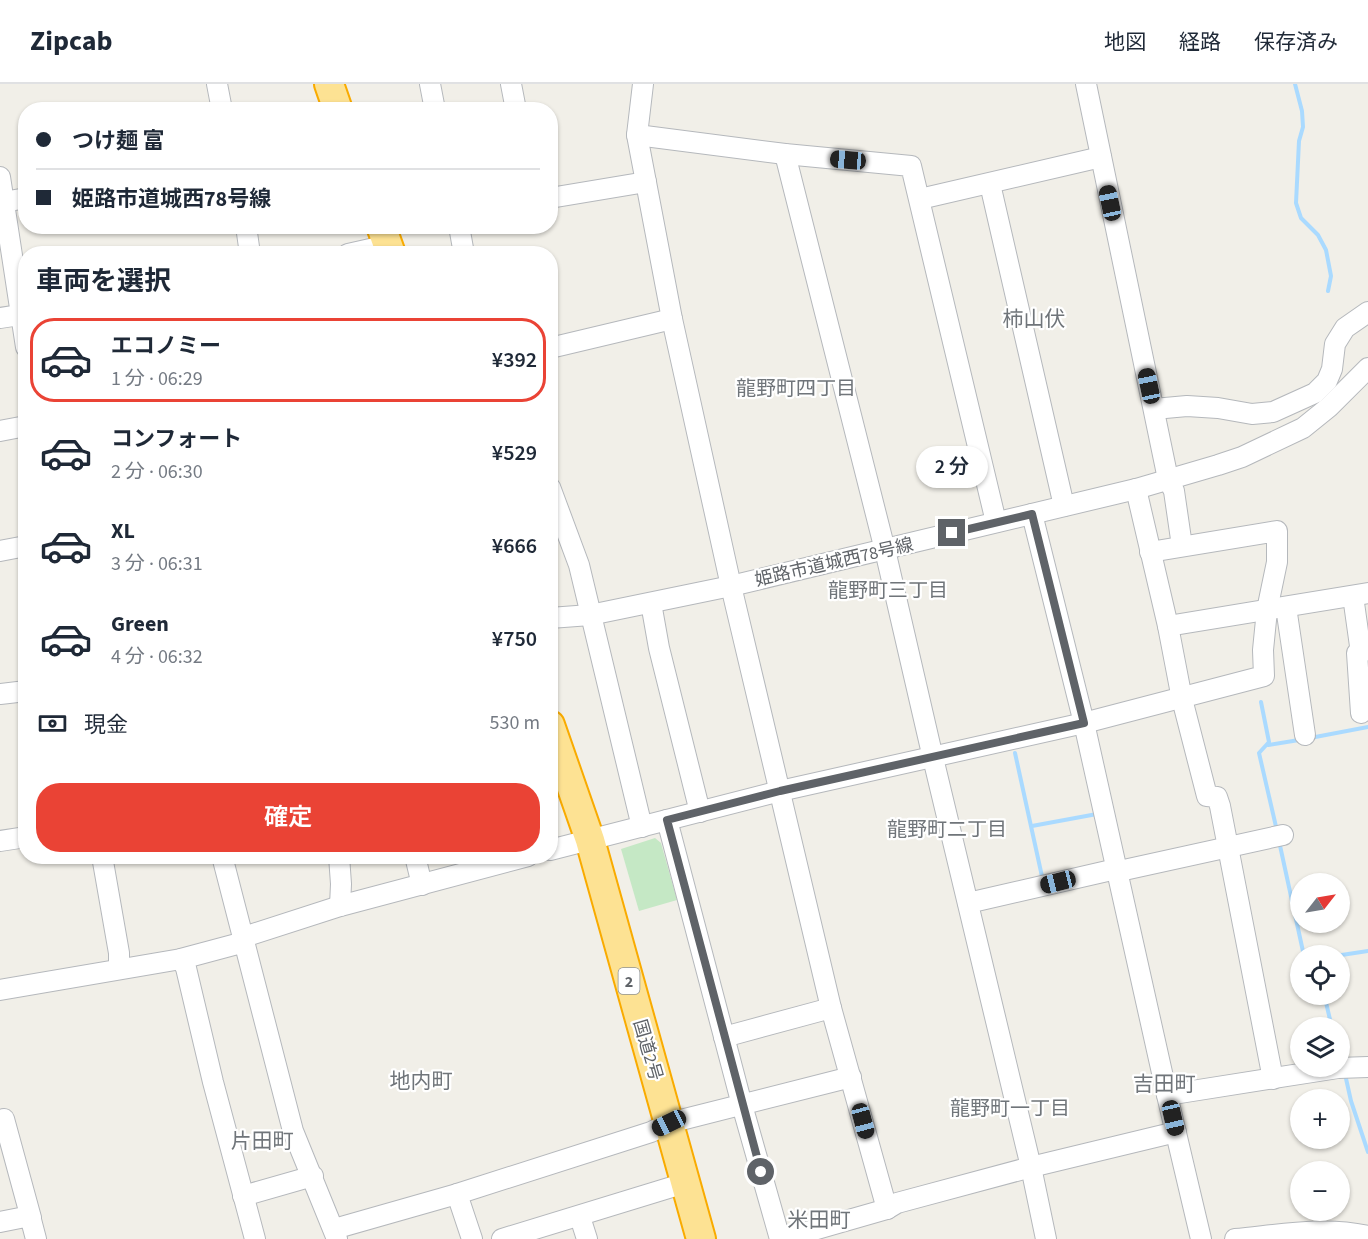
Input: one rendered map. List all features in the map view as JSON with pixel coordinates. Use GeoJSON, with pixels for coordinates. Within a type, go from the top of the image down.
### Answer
{"type":"FeatureCollection","features":[{"type":"Feature","properties":{"kind":"highway"},"geometry":{"type":"LineString","coordinates":[[328,84],[335,102]]}},
{"type":"Feature","properties":{"kind":"highway","name":"国道2号"},"geometry":{"type":"LineString","coordinates":[[558,748],[590,840],[701,1239]]}},
{"type":"Feature","properties":{"kind":"street"},"geometry":{"type":"LineString","coordinates":[[217,84],[220,102]]}},
{"type":"Feature","properties":{"kind":"street"},"geometry":{"type":"LineString","coordinates":[[430,84],[433,102]]}},
{"type":"Feature","properties":{"kind":"street"},"geometry":{"type":"LineString","coordinates":[[511,84],[514,102]]}},
{"type":"Feature","properties":{"kind":"street"},"geometry":{"type":"LineString","coordinates":[[643,84],[637,135],[672,319],[731,586],[831,1008],[887,1209]]}},
{"type":"Feature","properties":{"kind":"street"},"geometry":{"type":"LineString","coordinates":[[1086,84],[1168,478],[1174,491],[1182,546]]}},
{"type":"Feature","properties":{"kind":"street"},"geometry":{"type":"LineString","coordinates":[[637,135],[785,154],[911,166],[996,522]]}},
{"type":"Feature","properties":{"kind":"street"},"geometry":{"type":"LineString","coordinates":[[785,154],[885,550],[1046,1239]]}},
{"type":"Feature","properties":{"kind":"street"},"geometry":{"type":"LineString","coordinates":[[920,199],[1101,157]]}},
{"type":"Feature","properties":{"kind":"street"},"geometry":{"type":"LineString","coordinates":[[0,177],[18,285]]}},
{"type":"Feature","properties":{"kind":"street"},"geometry":{"type":"LineString","coordinates":[[558,197],[646,182]]}},
{"type":"Feature","properties":{"kind":"street"},"geometry":{"type":"LineString","coordinates":[[990,184],[1064,506]]}},
{"type":"Feature","properties":{"kind":"street"},"geometry":{"type":"LineString","coordinates":[[4,202],[18,199]]}},
{"type":"Feature","properties":{"kind":"street"},"geometry":{"type":"LineString","coordinates":[[364,246],[385,236]]}},
{"type":"Feature","properties":{"kind":"street"},"geometry":{"type":"LineString","coordinates":[[1154,409],[1186,406],[1218,408],[1252,414],[1273,412],[1315,393],[1328,381],[1335,344],[1340,336],[1346,328],[1368,312]]}},
{"type":"Feature","properties":{"kind":"street"},"geometry":{"type":"LineString","coordinates":[[0,318],[18,315]]}},
{"type":"Feature","properties":{"kind":"street"},"geometry":{"type":"LineString","coordinates":[[558,346],[672,319]]}},
{"type":"Feature","properties":{"kind":"street","name":"姫路市道城西78号線"},"geometry":{"type":"LineString","coordinates":[[558,617],[590,615],[651,603],[885,550],[1136,489],[1242,457],[1279,440],[1317,418],[1368,368]]}},
{"type":"Feature","properties":{"kind":"street"},"geometry":{"type":"LineString","coordinates":[[0,431],[18,428]]}},
{"type":"Feature","properties":{"kind":"street"},"geometry":{"type":"LineString","coordinates":[[1136,489],[1168,626],[1182,699],[1207,796],[1216,797],[1220,806],[1273,1079]]}},
{"type":"Feature","properties":{"kind":"street"},"geometry":{"type":"LineString","coordinates":[[558,509],[579,565],[642,826]]}},
{"type":"Feature","properties":{"kind":"street"},"geometry":{"type":"LineString","coordinates":[[1032,514],[1084,723],[1167,1095],[1202,1239]]}},
{"type":"Feature","properties":{"kind":"street"},"geometry":{"type":"LineString","coordinates":[[1150,552],[1277,531],[1276,608],[1305,735]]}},
{"type":"Feature","properties":{"kind":"street"},"geometry":{"type":"LineString","coordinates":[[0,551],[18,548]]}},
{"type":"Feature","properties":{"kind":"street"},"geometry":{"type":"LineString","coordinates":[[1168,626],[1360,594],[1361,652],[1357,653],[1361,713]]}},
{"type":"Feature","properties":{"kind":"street"},"geometry":{"type":"LineString","coordinates":[[651,603],[659,648],[700,812]]}},
{"type":"Feature","properties":{"kind":"street"},"geometry":{"type":"LineString","coordinates":[[558,848],[780,791],[1084,723],[1264,676],[1263,650],[1276,608]]}},
{"type":"Feature","properties":{"kind":"street"},"geometry":{"type":"LineString","coordinates":[[0,694],[18,692]]}},
{"type":"Feature","properties":{"kind":"street"},"geometry":{"type":"LineString","coordinates":[[667,820],[742,1105],[781,1239],[887,1209],[897,1203],[1031,1167],[1176,1132]]}},
{"type":"Feature","properties":{"kind":"street"},"geometry":{"type":"LineString","coordinates":[[968,903],[1116,869],[1124,870],[1283,836]]}},
{"type":"Feature","properties":{"kind":"street"},"geometry":{"type":"LineString","coordinates":[[0,841],[18,838]]}},
{"type":"Feature","properties":{"kind":"street"},"geometry":{"type":"LineString","coordinates":[[103,864],[119,953],[119,969]]}},
{"type":"Feature","properties":{"kind":"street"},"geometry":{"type":"LineString","coordinates":[[224,864],[293,1131],[336,1234],[651,1132],[669,1123],[851,1077]]}},
{"type":"Feature","properties":{"kind":"street"},"geometry":{"type":"LineString","coordinates":[[340,864],[340,906]]}},
{"type":"Feature","properties":{"kind":"street"},"geometry":{"type":"LineString","coordinates":[[417,864],[422,885]]}},
{"type":"Feature","properties":{"kind":"street"},"geometry":{"type":"LineString","coordinates":[[0,990],[181,959],[237,944],[244,937],[340,906],[499,864]]}},
{"type":"Feature","properties":{"kind":"street"},"geometry":{"type":"LineString","coordinates":[[181,959],[186,968],[255,1239]]}},
{"type":"Feature","properties":{"kind":"street"},"geometry":{"type":"LineString","coordinates":[[724,1037],[831,1008]]}},
{"type":"Feature","properties":{"kind":"street"},"geometry":{"type":"LineString","coordinates":[[1350,1068],[1368,1067]]}},
{"type":"Feature","properties":{"kind":"street"},"geometry":{"type":"LineString","coordinates":[[1167,1095],[1290,1076]]}},
{"type":"Feature","properties":{"kind":"street"},"geometry":{"type":"LineString","coordinates":[[0,1120],[4,1119],[36,1239]]}},
{"type":"Feature","properties":{"kind":"street"},"geometry":{"type":"LineString","coordinates":[[243,1196],[312,1176]]}},
{"type":"Feature","properties":{"kind":"street"},"geometry":{"type":"LineString","coordinates":[[502,1239],[685,1183]]}},
{"type":"Feature","properties":{"kind":"street"},"geometry":{"type":"LineString","coordinates":[[457,1194],[472,1239]]}},
{"type":"Feature","properties":{"kind":"street"},"geometry":{"type":"LineString","coordinates":[[580,1217],[587,1239]]}},
{"type":"Feature","properties":{"kind":"street"},"geometry":{"type":"LineString","coordinates":[[0,1222],[31,1218]]}},
{"type":"Feature","properties":{"kind":"street"},"geometry":{"type":"LineString","coordinates":[[1235,1239],[1326,1231],[1352,1232],[1367,1236]]}},
{"type":"Feature","properties":{"kind":"green space"},"geometry":{"type":"Polygon","coordinates":[[[655,838],[661,843],[677,900],[639,911],[621,849],[655,838]]]}},
{"type":"Feature","properties":{"kind":"waterway"},"geometry":{"type":"LineString","coordinates":[[1295,84],[1302,111],[1303,127],[1299,141],[1296,203],[1301,218],[1318,235],[1326,250],[1331,276],[1328,291]]}},
{"type":"Feature","properties":{"kind":"waterway"},"geometry":{"type":"LineString","coordinates":[[1261,702],[1269,742],[1259,753],[1277,831]]}},
{"type":"Feature","properties":{"kind":"waterway"},"geometry":{"type":"LineString","coordinates":[[1310,738],[1368,727]]}},
{"type":"Feature","properties":{"kind":"waterway"},"geometry":{"type":"LineString","coordinates":[[1268,745],[1299,740]]}},
{"type":"Feature","properties":{"kind":"waterway"},"geometry":{"type":"LineString","coordinates":[[1015,753],[1043,881]]}},
{"type":"Feature","properties":{"kind":"waterway"},"geometry":{"type":"LineString","coordinates":[[1032,826],[1097,814]]}},
{"type":"Feature","properties":{"kind":"waterway"},"geometry":{"type":"LineString","coordinates":[[1279,841],[1302,945]]}},
{"type":"Feature","properties":{"kind":"waterway"},"geometry":{"type":"LineString","coordinates":[[1350,954],[1368,951]]}},
{"type":"Feature","properties":{"kind":"waterway"},"geometry":{"type":"LineString","coordinates":[[1327,1005],[1329,1017]]}},
{"type":"Feature","properties":{"kind":"waterway"},"geometry":{"type":"LineString","coordinates":[[1346,1077],[1368,1152]]}},
{"type":"Feature","properties":{"kind":"district","name":"柿山伏"},"geometry":{"type":"Point","coordinates":[1034,319]}},
{"type":"Feature","properties":{"kind":"district","name":"龍野町四丁目"},"geometry":{"type":"Point","coordinates":[796,388]}},
{"type":"Feature","properties":{"kind":"district","name":"龍野町三丁目"},"geometry":{"type":"Point","coordinates":[888,590]}},
{"type":"Feature","properties":{"kind":"district","name":"龍野町二丁目"},"geometry":{"type":"Point","coordinates":[947,829]}},
{"type":"Feature","properties":{"kind":"district","name":"地内町"},"geometry":{"type":"Point","coordinates":[421,1081]}},
{"type":"Feature","properties":{"kind":"district","name":"吉田町"},"geometry":{"type":"Point","coordinates":[1164,1084]}},
{"type":"Feature","properties":{"kind":"district","name":"龍野町一丁目"},"geometry":{"type":"Point","coordinates":[1010,1108]}},
{"type":"Feature","properties":{"kind":"district","name":"片田町"},"geometry":{"type":"Point","coordinates":[262,1141]}},
{"type":"Feature","properties":{"kind":"district","name":"米田町"},"geometry":{"type":"Point","coordinates":[819,1220]}},
{"type":"Feature","properties":{"kind":"route"},"geometry":{"type":"LineString","coordinates":[[761,1172],[667,820],[780,791],[1084,723],[1032,514],[952,533]]}}]}
